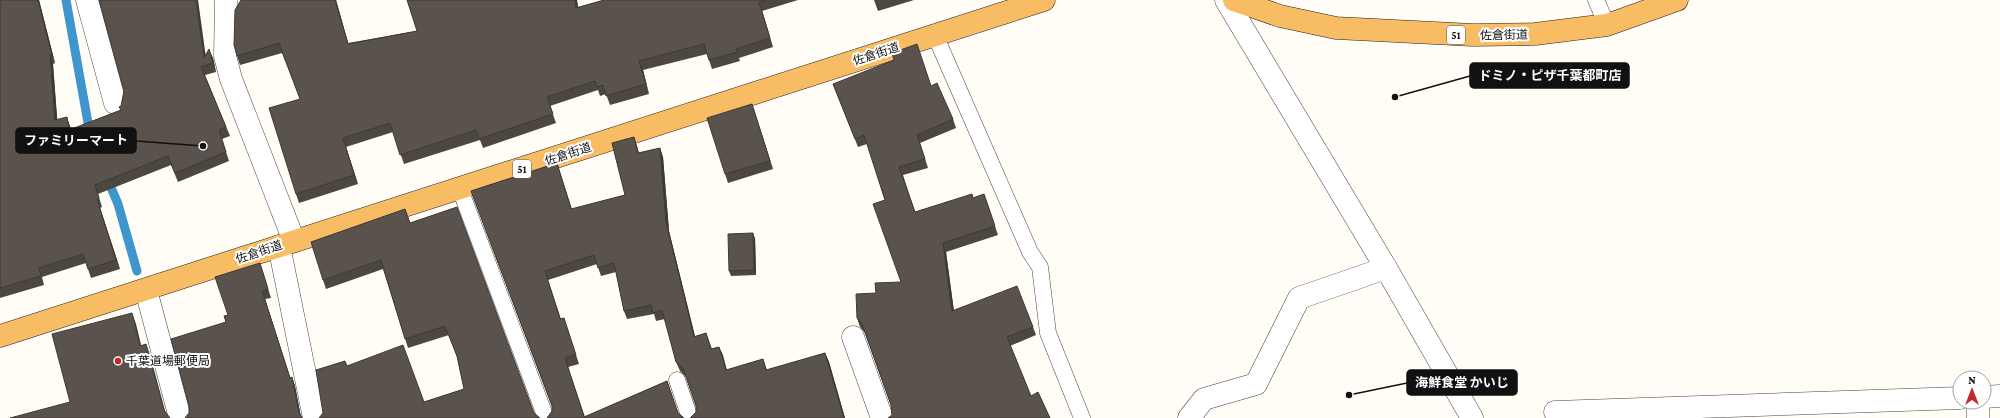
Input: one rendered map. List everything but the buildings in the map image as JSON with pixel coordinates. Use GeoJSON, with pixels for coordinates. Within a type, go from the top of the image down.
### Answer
{"type":"FeatureCollection","features":[{"type":"Feature","properties":{"kind":"highway","name":"佐倉街道"},"geometry":{"type":"LineString","coordinates":[[0,336],[1044,0]]}},
{"type":"Feature","properties":{"kind":"highway","name":"佐倉街道"},"geometry":{"type":"LineString","coordinates":[[1234,0],[1280,16],[1336,28],[1473,35],[1535,34],[1608,25],[1677,0]]}},
{"type":"Feature","properties":{"kind":"street"},"geometry":{"type":"LineString","coordinates":[[88,0],[115,103]]}},
{"type":"Feature","properties":{"kind":"street"},"geometry":{"type":"LineString","coordinates":[[1226,0],[1386,268],[1472,418]]}},
{"type":"Feature","properties":{"kind":"street"},"geometry":{"type":"LineString","coordinates":[[231,2],[225,56],[231,79],[286,243],[314,418]]}},
{"type":"Feature","properties":{"kind":"street"},"geometry":{"type":"LineString","coordinates":[[1189,418],[1204,399],[1256,384],[1299,298],[1386,268]]}},
{"type":"Feature","properties":{"kind":"street"},"geometry":{"type":"LineString","coordinates":[[146,290],[180,418]]}},
{"type":"Feature","properties":{"kind":"street"},"geometry":{"type":"LineString","coordinates":[[853,337],[882,418]]}},
{"type":"Feature","properties":{"kind":"street"},"geometry":{"type":"LineString","coordinates":[[1556,412],[1952,398]]}},
{"type":"Feature","properties":{"kind":"lane"},"geometry":{"type":"LineString","coordinates":[[1596,0],[1608,25]]}},
{"type":"Feature","properties":{"kind":"lane"},"geometry":{"type":"LineString","coordinates":[[935,35],[1030,252],[1040,267],[1048,333],[1082,418]]}},
{"type":"Feature","properties":{"kind":"lane"},"geometry":{"type":"LineString","coordinates":[[460,189],[546,418]]}},
{"type":"Feature","properties":{"kind":"lane"},"geometry":{"type":"LineString","coordinates":[[678,380],[690,418]]}},
{"type":"Feature","properties":{"kind":"waterway"},"geometry":{"type":"LineString","coordinates":[[66,0],[90,134]]}},
{"type":"Feature","properties":{"kind":"waterway"},"geometry":{"type":"LineString","coordinates":[[107,178],[118,204],[137,271]]}},
{"type":"Feature","properties":{"kind":"place","name":"ドミノ・ピザ千葉都町店"},"geometry":{"type":"Point","coordinates":[1395,97]}},
{"type":"Feature","properties":{"kind":"place","name":"ファミリーマート"},"geometry":{"type":"Point","coordinates":[203,146]}},
{"type":"Feature","properties":{"kind":"place","name":"千葉道場郵便局"},"geometry":{"type":"Point","coordinates":[118,361]}},
{"type":"Feature","properties":{"kind":"place","name":"海鮮食堂 かいじ"},"geometry":{"type":"Point","coordinates":[1349,395]}}]}
